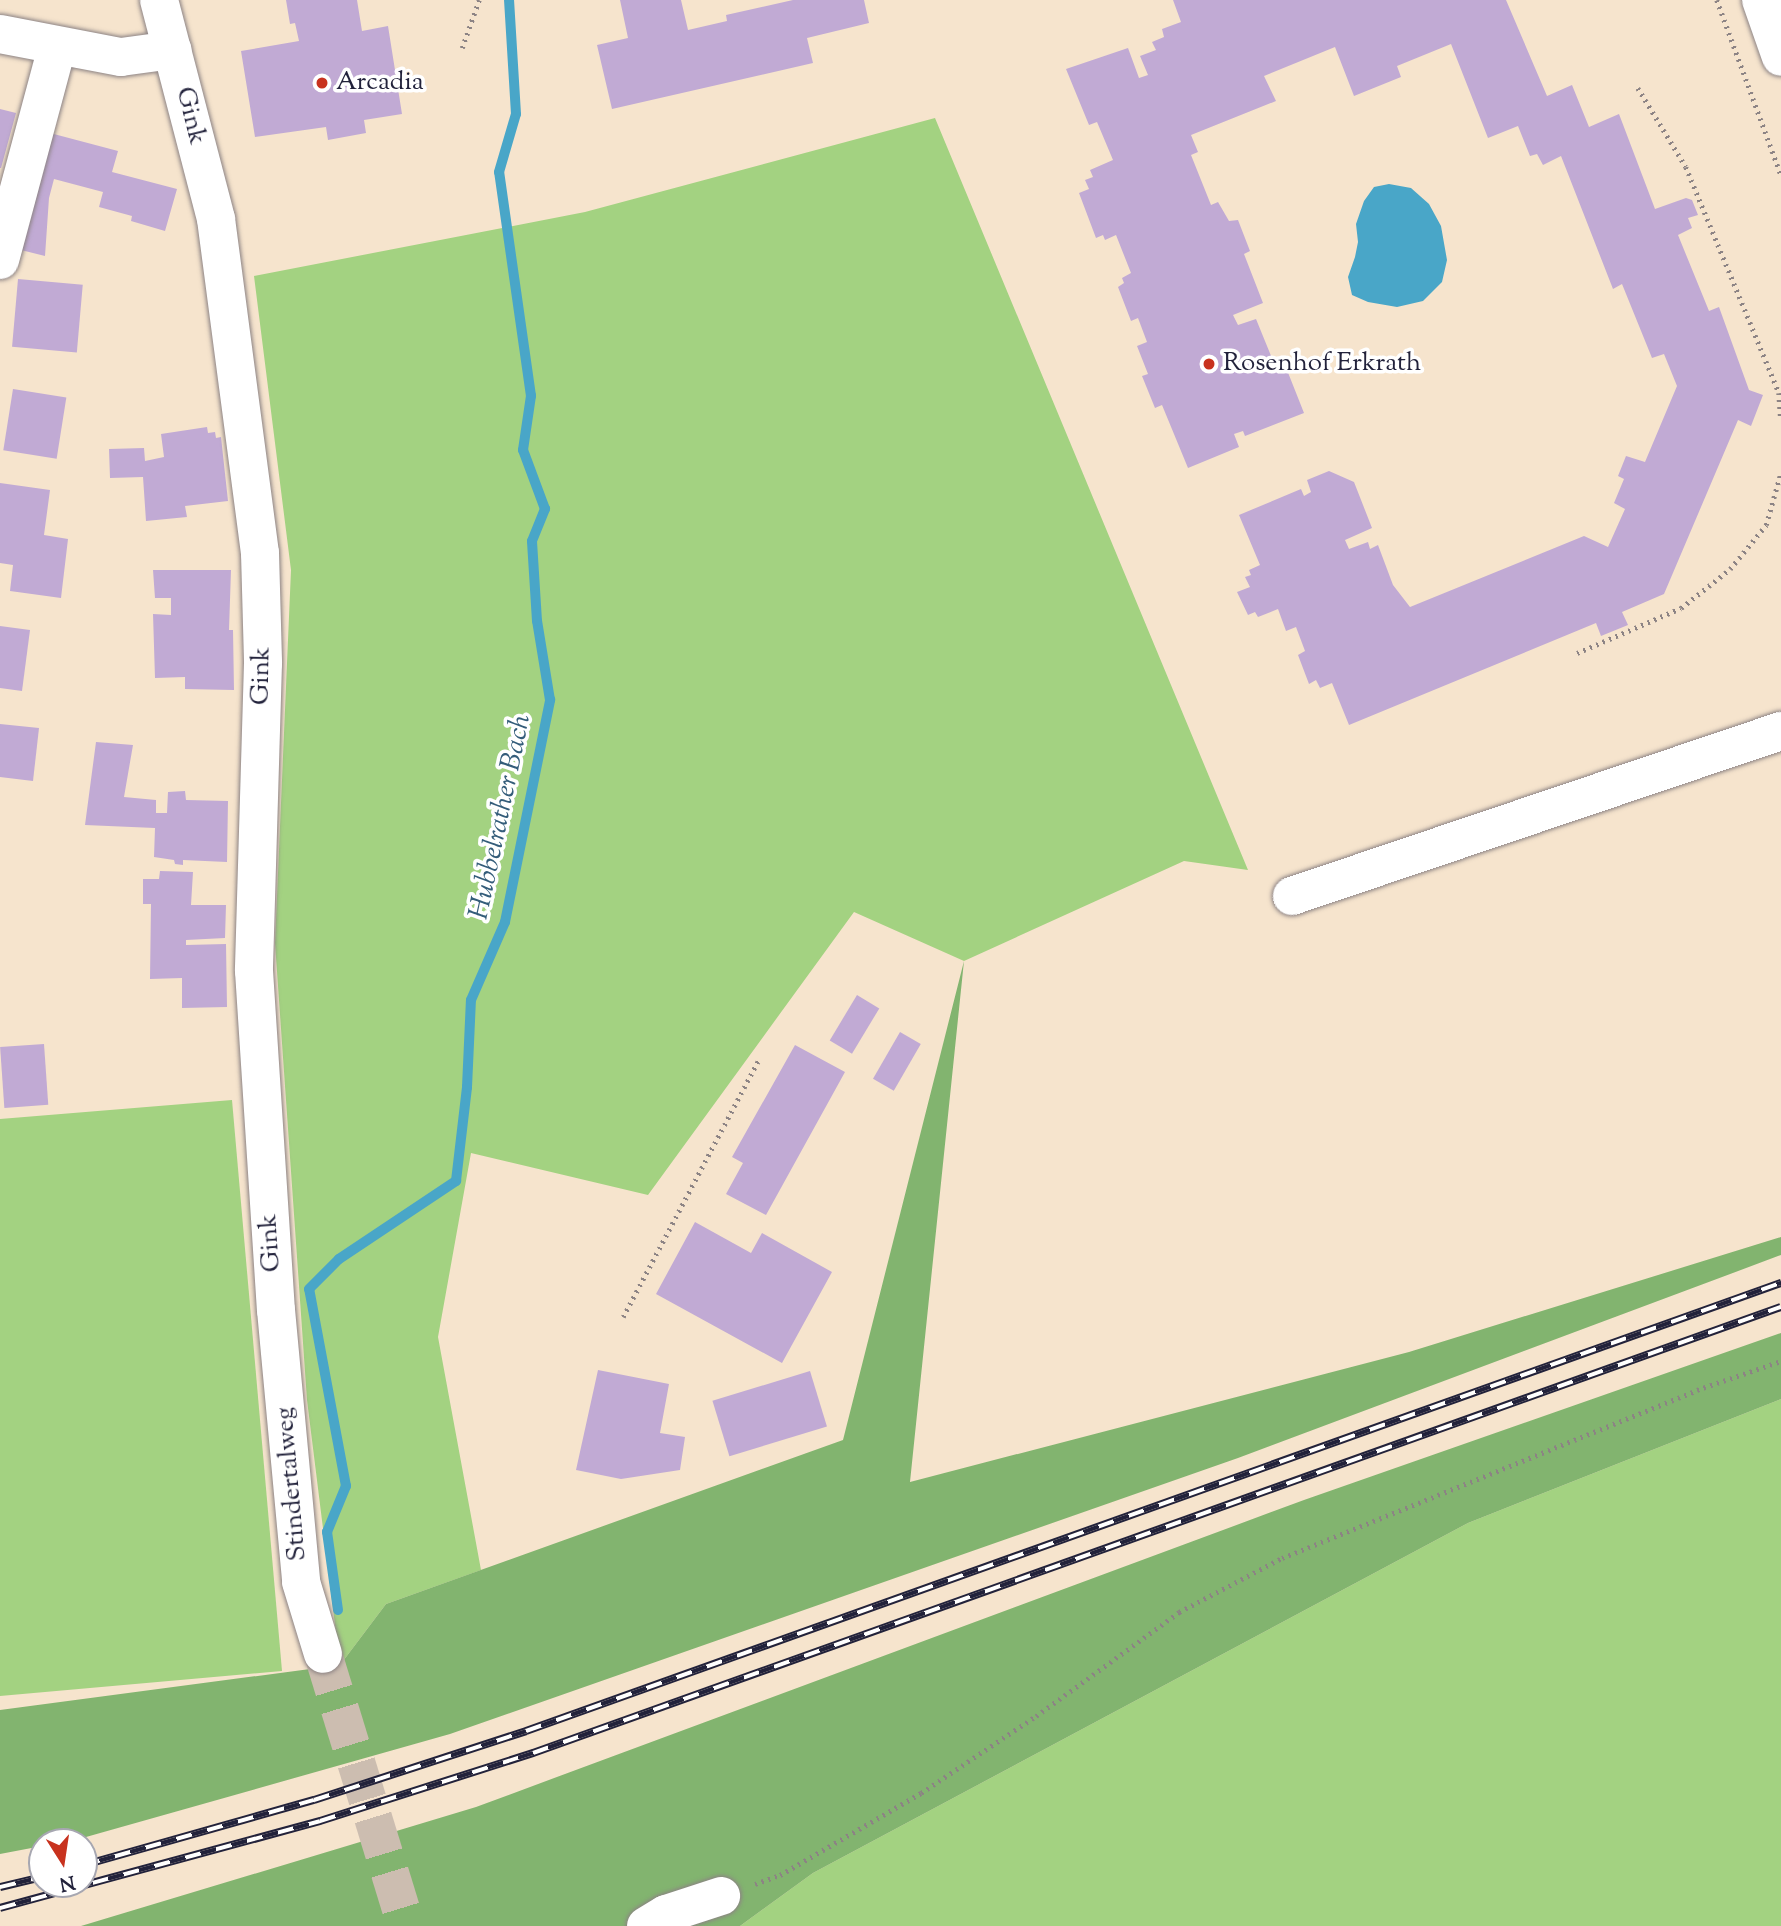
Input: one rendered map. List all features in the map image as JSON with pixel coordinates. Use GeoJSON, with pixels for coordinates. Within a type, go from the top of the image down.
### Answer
{"type":"FeatureCollection","features":[{"type":"Feature","properties":{"kind":"street","name":"Gink"},"geometry":{"type":"LineString","coordinates":[[159,0],[216,219],[260,554],[263,663],[254,971],[276,1310]]}},
{"type":"Feature","properties":{"kind":"street"},"geometry":{"type":"LineString","coordinates":[[1761,0],[1781,57]]}},
{"type":"Feature","properties":{"kind":"street","name":"Gink"},"geometry":{"type":"LineString","coordinates":[[0,34],[57,47],[121,57],[173,50]]}},
{"type":"Feature","properties":{"kind":"street"},"geometry":{"type":"LineString","coordinates":[[0,260],[3,240],[57,47]]}},
{"type":"Feature","properties":{"kind":"street"},"geometry":{"type":"LineString","coordinates":[[1292,896],[1781,731]]}},
{"type":"Feature","properties":{"kind":"street","name":"Stindertalweg"},"geometry":{"type":"LineString","coordinates":[[276,1310],[301,1582],[323,1654]]}},
{"type":"Feature","properties":{"kind":"street"},"geometry":{"type":"LineString","coordinates":[[646,1926],[666,1914],[721,1896]]}},
{"type":"Feature","properties":{"kind":"path"},"geometry":{"type":"LineString","coordinates":[[462,48],[480,0]]}},
{"type":"Feature","properties":{"kind":"path"},"geometry":{"type":"LineString","coordinates":[[1717,0],[1781,175]]}},
{"type":"Feature","properties":{"kind":"path"},"geometry":{"type":"LineString","coordinates":[[1637,88],[1686,167],[1779,393],[1781,420]]}},
{"type":"Feature","properties":{"kind":"path"},"geometry":{"type":"LineString","coordinates":[[1577,653],[1681,608],[1730,569],[1766,525],[1781,472]]}},
{"type":"Feature","properties":{"kind":"path"},"geometry":{"type":"LineString","coordinates":[[623,1317],[759,1059]]}},
{"type":"Feature","properties":{"kind":"path"},"geometry":{"type":"LineString","coordinates":[[721,1896],[780,1875],[921,1793],[1036,1716],[1179,1612],[1282,1558],[1697,1390],[1781,1361]]}},
{"type":"Feature","properties":{"kind":"green space"},"geometry":{"type":"Polygon","coordinates":[[[935,118],[1248,870],[1184,861],[964,961],[854,912],[648,1195],[471,1153],[438,1337],[481,1570],[386,1604],[340,1665],[307,1400],[275,943],[291,570],[254,276],[585,212],[935,118]]]}},
{"type":"Feature","properties":{"kind":"green space"},"geometry":{"type":"Polygon","coordinates":[[[964,961],[910,1482],[1409,1352],[1781,1237],[1781,1255],[1238,1458],[450,1734],[98,1834],[98,1828],[28,1828],[28,1849],[0,1854],[0,1710],[340,1665],[386,1604],[843,1440],[964,961]]]}},
{"type":"Feature","properties":{"kind":"green space"},"geometry":{"type":"Polygon","coordinates":[[[232,1100],[282,1671],[0,1696],[0,1119],[232,1100]]]}},
{"type":"Feature","properties":{"kind":"green space"},"geometry":{"type":"Polygon","coordinates":[[[1781,1333],[1781,1399],[1468,1523],[813,1873],[740,1926],[81,1926],[476,1807],[1304,1500],[1781,1333]]]}},
{"type":"Feature","properties":{"kind":"green space"},"geometry":{"type":"Polygon","coordinates":[[[1781,1399],[1781,1926],[740,1926],[813,1873],[1468,1523],[1781,1399]]]}},
{"type":"Feature","properties":{"kind":"water"},"geometry":{"type":"Polygon","coordinates":[[[1389,184],[1411,188],[1429,204],[1441,226],[1447,260],[1442,282],[1423,301],[1397,307],[1368,302],[1352,295],[1348,277],[1358,242],[1356,224],[1364,201],[1374,187],[1389,184]]]}},
{"type":"Feature","properties":{"kind":"building","name":"Arcadia"},"geometry":{"type":"Polygon","coordinates":[[[286,0],[357,0],[362,31],[388,26],[402,114],[364,120],[366,133],[328,140],[326,127],[255,137],[241,51],[299,41],[295,23],[290,24],[286,0]]]}},
{"type":"Feature","properties":{"kind":"building"},"geometry":{"type":"Polygon","coordinates":[[[620,0],[681,0],[688,30],[727,21],[726,15],[793,0],[864,0],[869,23],[807,38],[813,63],[612,109],[597,45],[628,38],[620,0]]]}},
{"type":"Feature","properties":{"kind":"building","name":"Rosenhof Erkrath"},"geometry":{"type":"Polygon","coordinates":[[[1173,0],[1506,0],[1547,96],[1572,85],[1589,127],[1619,114],[1655,209],[1686,198],[1692,200],[1698,215],[1688,218],[1692,228],[1678,235],[1709,311],[1719,307],[1749,390],[1763,395],[1751,426],[1738,420],[1664,594],[1622,612],[1628,625],[1601,636],[1596,623],[1349,725],[1332,683],[1320,688],[1316,680],[1309,684],[1298,655],[1305,651],[1296,627],[1286,631],[1278,609],[1258,617],[1255,612],[1248,615],[1237,592],[1250,587],[1245,577],[1251,575],[1249,570],[1260,565],[1239,515],[1301,489],[1304,496],[1311,492],[1307,480],[1329,471],[1354,482],[1372,528],[1345,540],[1349,549],[1368,542],[1370,549],[1378,545],[1393,585],[1410,607],[1584,536],[1608,547],[1625,509],[1614,503],[1624,479],[1618,476],[1626,456],[1645,462],[1677,386],[1664,354],[1652,358],[1622,284],[1613,289],[1561,156],[1543,165],[1537,154],[1530,156],[1518,126],[1488,138],[1451,44],[1397,66],[1401,77],[1354,96],[1335,47],[1264,76],[1276,101],[1191,135],[1198,152],[1191,155],[1211,205],[1218,202],[1229,221],[1238,220],[1250,251],[1244,254],[1263,303],[1233,315],[1238,325],[1256,319],[1278,373],[1287,370],[1304,413],[1245,436],[1243,431],[1234,434],[1239,447],[1188,468],[1162,405],[1155,408],[1142,376],[1148,374],[1137,346],[1147,342],[1138,318],[1131,321],[1118,287],[1124,283],[1122,278],[1131,273],[1116,235],[1105,240],[1103,235],[1096,238],[1079,193],[1089,189],[1085,180],[1093,177],[1090,170],[1113,160],[1097,122],[1089,125],[1066,69],[1128,48],[1139,78],[1148,75],[1140,56],[1156,50],[1152,42],[1164,37],[1162,29],[1181,22],[1173,0]]]}},
{"type":"Feature","properties":{"kind":"building"},"geometry":{"type":"Polygon","coordinates":[[[0,109],[16,113],[1,168],[0,168],[0,109]]]}},
{"type":"Feature","properties":{"kind":"building"},"geometry":{"type":"Polygon","coordinates":[[[50,133],[118,151],[112,172],[177,189],[165,231],[131,221],[132,216],[99,207],[103,192],[54,179],[49,198],[45,256],[17,249],[50,133]]]}},
{"type":"Feature","properties":{"kind":"building"},"geometry":{"type":"Polygon","coordinates":[[[18,279],[83,285],[77,352],[12,347],[18,279]]]}},
{"type":"Feature","properties":{"kind":"building"},"geometry":{"type":"Polygon","coordinates":[[[13,389],[66,397],[57,459],[3,450],[13,389]]]}},
{"type":"Feature","properties":{"kind":"building"},"geometry":{"type":"Polygon","coordinates":[[[207,427],[208,433],[215,432],[216,438],[221,437],[228,501],[185,506],[187,517],[146,521],[143,477],[110,478],[109,449],[144,448],[145,461],[164,457],[161,434],[207,427]]]}},
{"type":"Feature","properties":{"kind":"building"},"geometry":{"type":"Polygon","coordinates":[[[0,483],[50,490],[44,535],[68,539],[61,598],[10,591],[13,565],[0,563],[0,483]]]}},
{"type":"Feature","properties":{"kind":"building"},"geometry":{"type":"Polygon","coordinates":[[[153,570],[231,570],[229,630],[233,630],[234,690],[185,689],[185,677],[155,678],[153,614],[171,615],[171,598],[155,598],[153,570]]]}},
{"type":"Feature","properties":{"kind":"building"},"geometry":{"type":"Polygon","coordinates":[[[0,626],[30,630],[22,691],[0,688],[0,626]]]}},
{"type":"Feature","properties":{"kind":"building"},"geometry":{"type":"Polygon","coordinates":[[[0,724],[39,728],[33,781],[0,777],[0,724]]]}},
{"type":"Feature","properties":{"kind":"building"},"geometry":{"type":"Polygon","coordinates":[[[96,742],[133,745],[124,797],[156,800],[156,813],[167,813],[168,792],[185,791],[186,800],[228,801],[227,862],[183,860],[183,865],[175,864],[174,860],[154,857],[155,828],[85,825],[96,742]]]}},
{"type":"Feature","properties":{"kind":"building"},"geometry":{"type":"Polygon","coordinates":[[[160,871],[193,872],[191,905],[226,905],[225,938],[186,940],[186,945],[226,944],[227,1007],[182,1008],[182,978],[150,979],[151,904],[143,904],[143,879],[159,879],[160,871]]]}},
{"type":"Feature","properties":{"kind":"building"},"geometry":{"type":"Polygon","coordinates":[[[857,995],[879,1008],[852,1054],[830,1040],[857,995]]]}},
{"type":"Feature","properties":{"kind":"building"},"geometry":{"type":"Polygon","coordinates":[[[900,1032],[921,1044],[894,1091],[873,1079],[900,1032]]]}},
{"type":"Feature","properties":{"kind":"building"},"geometry":{"type":"Polygon","coordinates":[[[44,1044],[48,1105],[4,1108],[0,1047],[44,1044]]]}},
{"type":"Feature","properties":{"kind":"building"},"geometry":{"type":"Polygon","coordinates":[[[795,1045],[845,1072],[766,1215],[726,1194],[743,1163],[732,1157],[795,1045]]]}},
{"type":"Feature","properties":{"kind":"building"},"geometry":{"type":"Polygon","coordinates":[[[695,1222],[751,1253],[762,1233],[832,1272],[782,1363],[656,1294],[695,1222]]]}},
{"type":"Feature","properties":{"kind":"building"},"geometry":{"type":"Polygon","coordinates":[[[598,1370],[669,1384],[660,1433],[685,1437],[680,1470],[621,1479],[576,1470],[598,1370]]]}},
{"type":"Feature","properties":{"kind":"building"},"geometry":{"type":"Polygon","coordinates":[[[810,1371],[827,1426],[729,1456],[712,1401],[810,1371]]]}},
{"type":"Feature","properties":{"kind":"waterway","name":"Hubbelrather Bach"},"geometry":{"type":"LineString","coordinates":[[338,1610],[327,1532],[346,1486],[309,1289],[339,1259],[456,1181],[467,1087],[471,1000],[505,922],[550,700],[537,621],[532,541],[545,509],[523,450],[531,396],[499,172],[516,114],[509,0]]}},
{"type":"Feature","properties":{"kind":"tunnel"},"geometry":{"type":"LineString","coordinates":[[323,1654],[406,1926]]}},
{"type":"Feature","properties":{"kind":"railway"},"geometry":{"type":"LineString","coordinates":[[98,1861],[314,1800],[526,1731],[1781,1283]]}},
{"type":"Feature","properties":{"kind":"railway"},"geometry":{"type":"LineString","coordinates":[[0,1908],[320,1821],[533,1753],[1781,1307]]}},
{"type":"Feature","properties":{"kind":"railway"},"geometry":{"type":"LineString","coordinates":[[0,1887],[28,1880]]}},
{"type":"Feature","properties":{"kind":"place","name":"Arcadia"},"geometry":{"type":"Point","coordinates":[322,83]}},
{"type":"Feature","properties":{"kind":"place","name":"Rosenhof Erkrath"},"geometry":{"type":"Point","coordinates":[1209,364]}}]}
